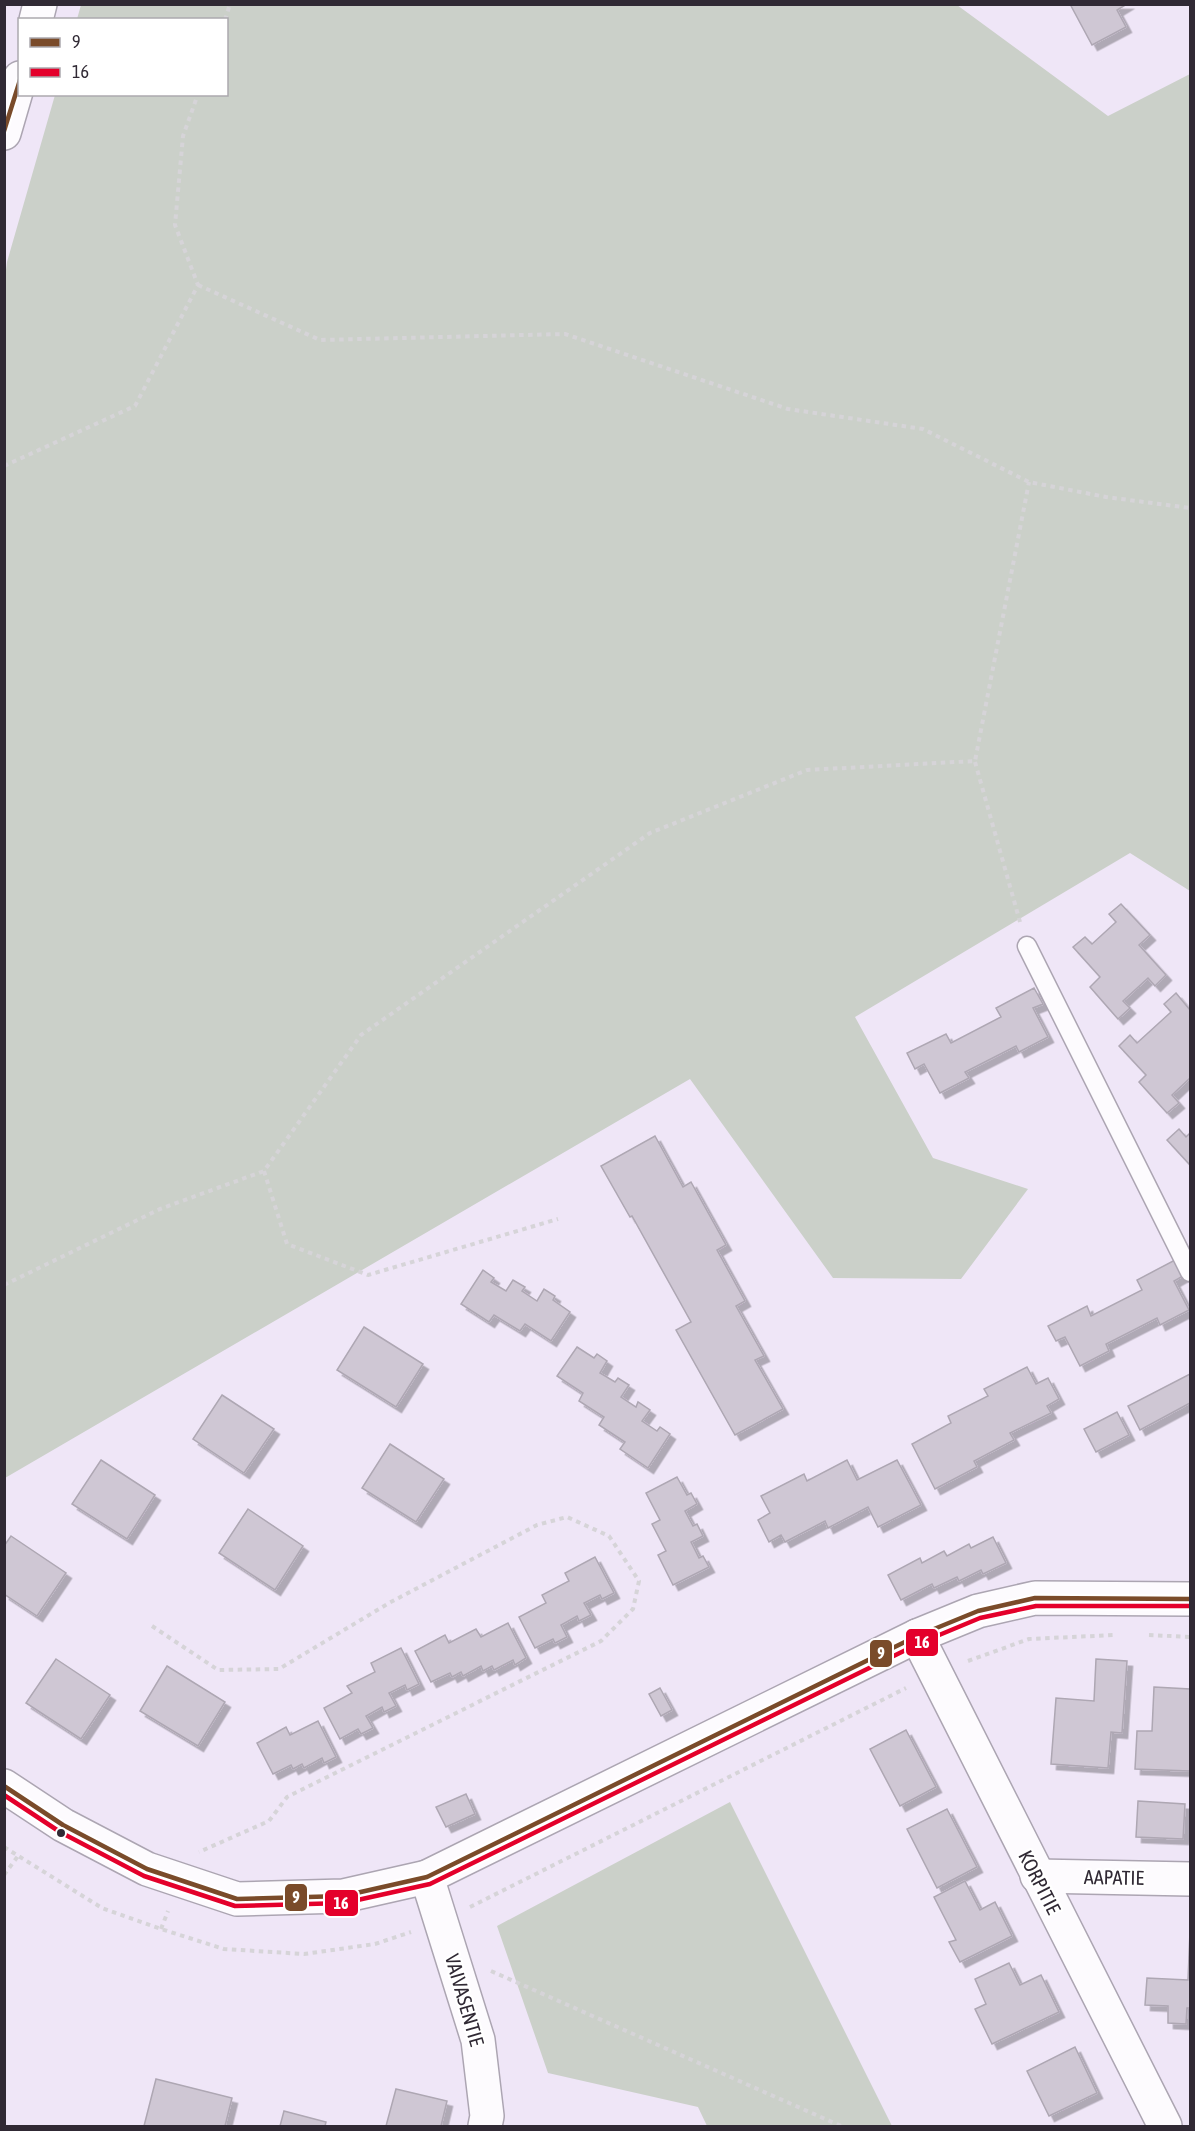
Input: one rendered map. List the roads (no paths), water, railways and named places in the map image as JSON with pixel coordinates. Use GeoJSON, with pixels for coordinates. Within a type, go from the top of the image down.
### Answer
{"type":"FeatureCollection","features":[{"type":"Feature","properties":{"kind":"street"},"geometry":{"type":"LineString","coordinates":[[4,133],[18,85]]}},
{"type":"Feature","properties":{"kind":"street"},"geometry":{"type":"LineString","coordinates":[[4,1786],[63,1825],[147,1869],[237,1899],[343,1896],[427,1877],[917,1636],[978,1611],[1035,1598],[1191,1599]]}},
{"type":"Feature","properties":{"kind":"street","name":"KORPITIE"},"geometry":{"type":"LineString","coordinates":[[917,1636],[1166,2127]]}},
{"type":"Feature","properties":{"kind":"street","name":"AAPATIE"},"geometry":{"type":"LineString","coordinates":[[1037,1876],[1191,1878]]}},
{"type":"Feature","properties":{"kind":"street","name":"VAIVASENTIE"},"geometry":{"type":"LineString","coordinates":[[427,1877],[478,2040],[487,2116],[484,2127]]}},
{"type":"Feature","properties":{"kind":"lane"},"geometry":{"type":"LineString","coordinates":[[1027,946],[1191,1272]]}}]}
